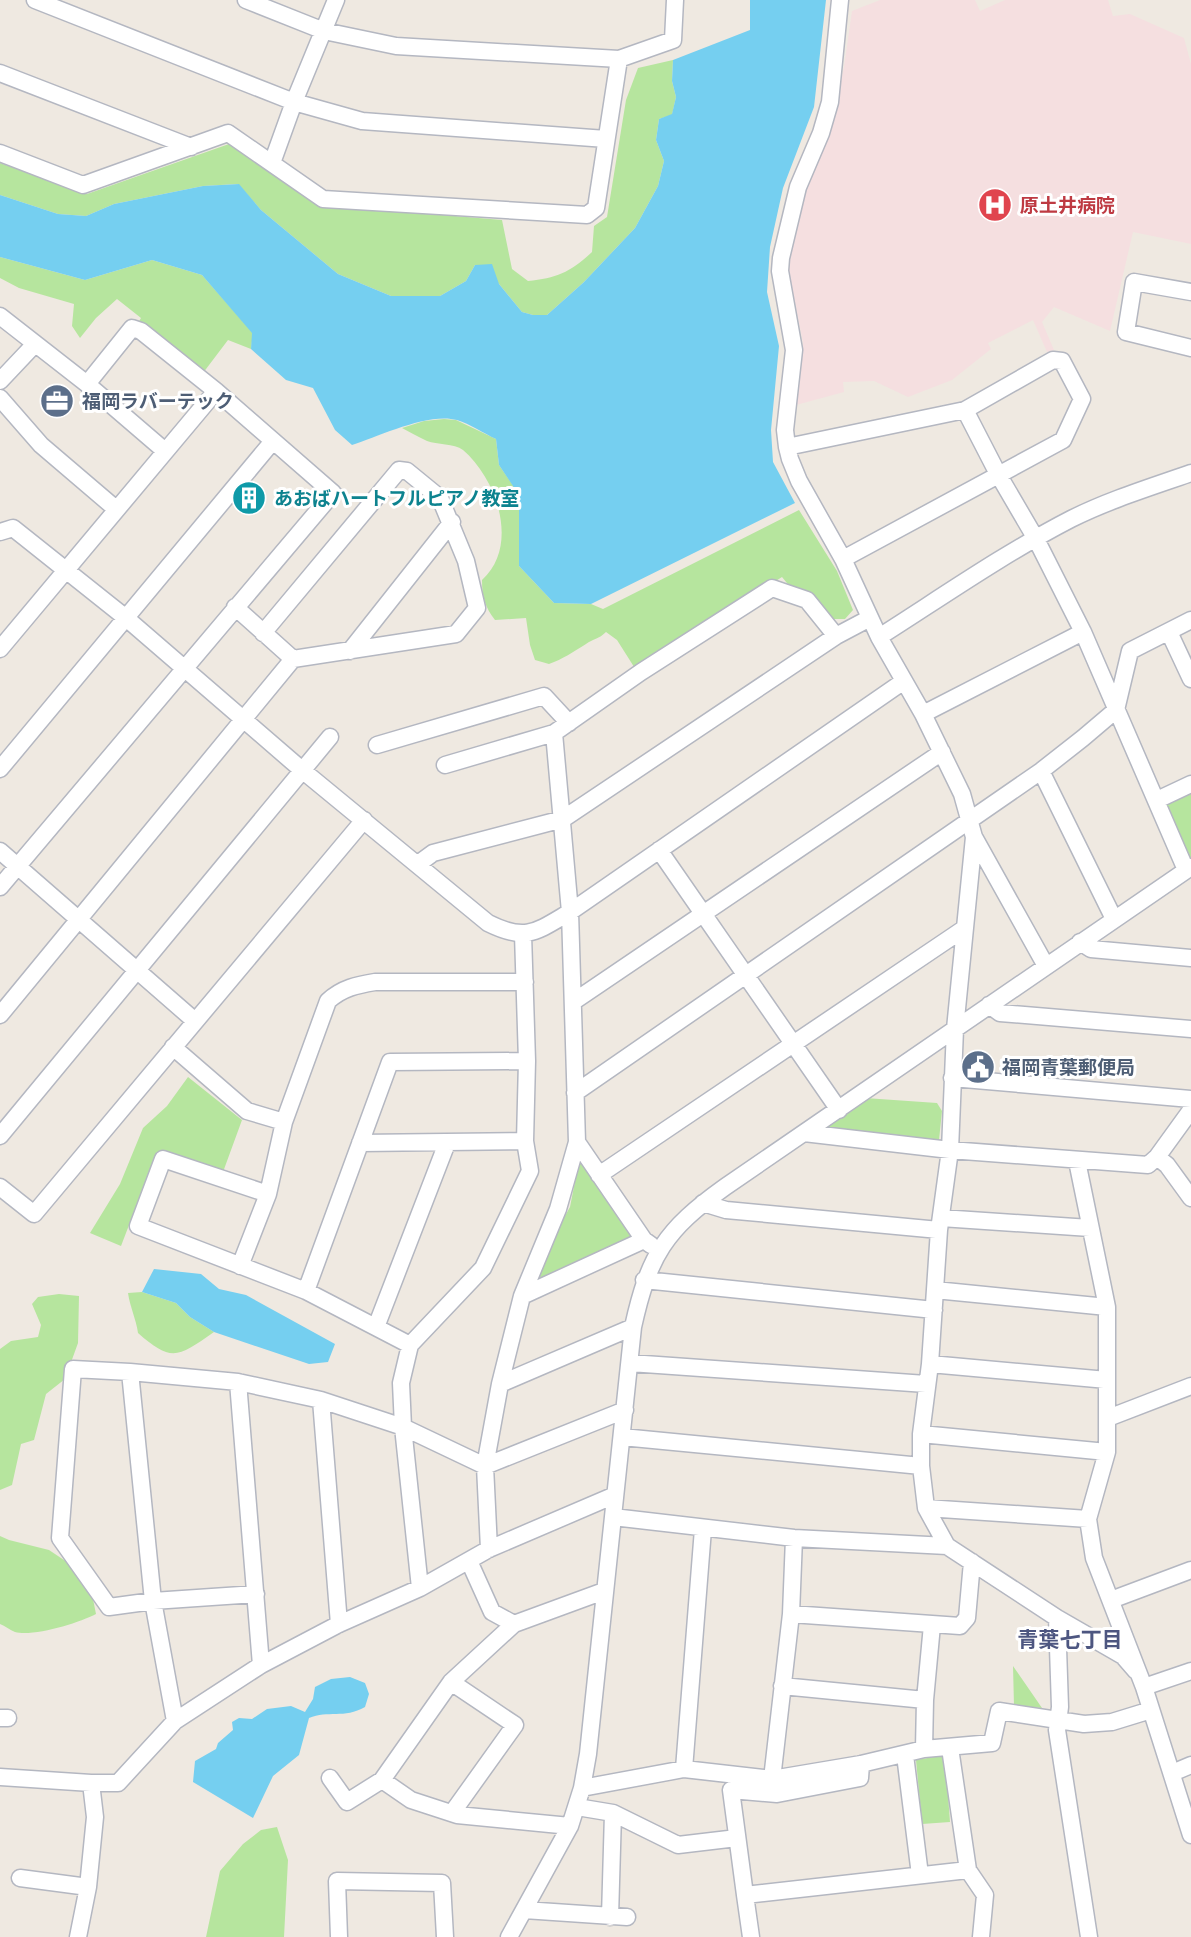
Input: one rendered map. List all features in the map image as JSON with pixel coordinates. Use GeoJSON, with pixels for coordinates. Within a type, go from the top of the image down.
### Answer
{"type":"FeatureCollection","features":[{"type":"Feature","properties":{"kind":"street"},"geometry":{"type":"LineString","coordinates":[[34,0],[72,7],[293,102],[362,121],[606,139]]}},
{"type":"Feature","properties":{"kind":"street"},"geometry":{"type":"LineString","coordinates":[[246,0],[324,31],[396,46],[619,59],[673,40],[675,0]]}},
{"type":"Feature","properties":{"kind":"street"},"geometry":{"type":"LineString","coordinates":[[272,163],[293,102],[336,0]]}},
{"type":"Feature","properties":{"kind":"street"},"geometry":{"type":"LineString","coordinates":[[840,0],[831,102],[798,187],[781,258],[780,271],[794,350],[785,430],[787,447],[799,481],[942,752],[962,794],[972,829],[1046,966]]}},
{"type":"Feature","properties":{"kind":"street"},"geometry":{"type":"LineString","coordinates":[[0,153],[83,185],[228,134],[323,199],[587,215],[596,208],[619,59]]}},
{"type":"Feature","properties":{"kind":"street"},"geometry":{"type":"LineString","coordinates":[[0,73],[191,148]]}},
{"type":"Feature","properties":{"kind":"street"},"geometry":{"type":"LineString","coordinates":[[1191,292],[1134,282],[1126,332],[1191,348]]}},
{"type":"Feature","properties":{"kind":"street"},"geometry":{"type":"LineString","coordinates":[[0,316],[87,384],[165,451]]}},
{"type":"Feature","properties":{"kind":"street"},"geometry":{"type":"LineString","coordinates":[[0,887],[333,493],[216,391],[141,331],[132,328],[87,384]]}},
{"type":"Feature","properties":{"kind":"street"},"geometry":{"type":"LineString","coordinates":[[0,381],[34,345]]}},
{"type":"Feature","properties":{"kind":"street"},"geometry":{"type":"LineString","coordinates":[[787,447],[965,410],[1053,360],[1062,361],[1082,399],[1063,440],[842,559]]}},
{"type":"Feature","properties":{"kind":"street"},"geometry":{"type":"LineString","coordinates":[[0,649],[216,391]]}},
{"type":"Feature","properties":{"kind":"street"},"geometry":{"type":"LineString","coordinates":[[0,398],[41,445],[116,509]]}},
{"type":"Feature","properties":{"kind":"street"},"geometry":{"type":"LineString","coordinates":[[509,1937],[570,1826],[582,1788],[588,1754],[633,1327],[644,1280],[659,1250],[683,1219],[703,1203],[1188,868],[1083,632],[965,410]]}},
{"type":"Feature","properties":{"kind":"street"},"geometry":{"type":"LineString","coordinates":[[0,769],[273,440]]}},
{"type":"Feature","properties":{"kind":"street"},"geometry":{"type":"LineString","coordinates":[[0,1015],[293,659],[456,634],[477,608],[466,561],[440,498],[407,471],[399,470],[263,633]]}},
{"type":"Feature","properties":{"kind":"street"},"geometry":{"type":"LineString","coordinates":[[879,636],[1035,539],[1108,503],[1191,473]]}},
{"type":"Feature","properties":{"kind":"street"},"geometry":{"type":"LineString","coordinates":[[350,651],[452,522]]}},
{"type":"Feature","properties":{"kind":"street"},"geometry":{"type":"LineString","coordinates":[[0,533],[13,528],[185,667],[302,770],[488,923],[508,933],[523,934],[542,929],[570,912],[904,681]]}},
{"type":"Feature","properties":{"kind":"street"},"geometry":{"type":"LineString","coordinates":[[444,765],[554,733],[641,672],[772,588],[807,600],[836,636]]}},
{"type":"Feature","properties":{"kind":"street"},"geometry":{"type":"LineString","coordinates":[[235,607],[293,659]]}},
{"type":"Feature","properties":{"kind":"street"},"geometry":{"type":"LineString","coordinates":[[418,864],[433,853],[564,820],[836,636],[870,618]]}},
{"type":"Feature","properties":{"kind":"street"},"geometry":{"type":"LineString","coordinates":[[575,1093],[746,975],[972,829],[1116,710],[1130,651],[1191,620]]}},
{"type":"Feature","properties":{"kind":"street"},"geometry":{"type":"LineString","coordinates":[[923,714],[1083,632]]}},
{"type":"Feature","properties":{"kind":"street"},"geometry":{"type":"LineString","coordinates":[[1169,632],[1191,679]]}},
{"type":"Feature","properties":{"kind":"street"},"geometry":{"type":"LineString","coordinates":[[377,745],[544,696],[569,723]]}},
{"type":"Feature","properties":{"kind":"street"},"geometry":{"type":"LineString","coordinates":[[489,1549],[485,1466],[500,1384],[522,1296],[558,1209],[576,1142],[570,912],[564,820],[554,733]]}},
{"type":"Feature","properties":{"kind":"street"},"geometry":{"type":"LineString","coordinates":[[0,1136],[330,737]]}},
{"type":"Feature","properties":{"kind":"street"},"geometry":{"type":"LineString","coordinates":[[573,1002],[942,752]]}},
{"type":"Feature","properties":{"kind":"street"},"geometry":{"type":"LineString","coordinates":[[1041,771],[1114,919]]}},
{"type":"Feature","properties":{"kind":"street"},"geometry":{"type":"LineString","coordinates":[[1157,800],[1191,784]]}},
{"type":"Feature","properties":{"kind":"street"},"geometry":{"type":"LineString","coordinates":[[0,1187],[34,1214],[363,820]]}},
{"type":"Feature","properties":{"kind":"street"},"geometry":{"type":"LineString","coordinates":[[972,829],[955,1028],[950,1150],[940,1224],[930,1363],[921,1434],[921,1466],[926,1508],[947,1546],[1056,1618],[1123,1656],[1136,1671]]}},
{"type":"Feature","properties":{"kind":"street"},"geometry":{"type":"LineString","coordinates":[[659,850],[839,1110]]}},
{"type":"Feature","properties":{"kind":"street"},"geometry":{"type":"LineString","coordinates":[[0,851],[195,1021]]}},
{"type":"Feature","properties":{"kind":"street"},"geometry":{"type":"LineString","coordinates":[[599,1175],[965,928]]}},
{"type":"Feature","properties":{"kind":"street"},"geometry":{"type":"LineString","coordinates":[[420,1588],[401,1383],[410,1345],[482,1268],[530,1171],[525,1141],[527,1061],[523,934]]}},
{"type":"Feature","properties":{"kind":"street"},"geometry":{"type":"LineString","coordinates":[[1080,942],[1091,949],[1191,958]]}},
{"type":"Feature","properties":{"kind":"street"},"geometry":{"type":"LineString","coordinates":[[240,1266],[268,1194],[284,1122],[328,1001],[336,993],[353,986],[375,982],[525,982]]}},
{"type":"Feature","properties":{"kind":"street"},"geometry":{"type":"LineString","coordinates":[[989,1005],[1000,1013],[1191,1029]]}},
{"type":"Feature","properties":{"kind":"street"},"geometry":{"type":"LineString","coordinates":[[173,1047],[247,1111],[284,1122]]}},
{"type":"Feature","properties":{"kind":"street"},"geometry":{"type":"LineString","coordinates":[[306,1291],[390,1062],[527,1061]]}},
{"type":"Feature","properties":{"kind":"street"},"geometry":{"type":"LineString","coordinates":[[953,1078],[1191,1099]]}},
{"type":"Feature","properties":{"kind":"street"},"geometry":{"type":"LineString","coordinates":[[804,1133],[950,1150],[1148,1165],[1157,1157],[1191,1110]]}},
{"type":"Feature","properties":{"kind":"street"},"geometry":{"type":"LineString","coordinates":[[360,1143],[525,1141]]}},
{"type":"Feature","properties":{"kind":"street"},"geometry":{"type":"LineString","coordinates":[[576,1142],[644,1240],[659,1250]]}},
{"type":"Feature","properties":{"kind":"street"},"geometry":{"type":"LineString","coordinates":[[376,1327],[447,1143]]}},
{"type":"Feature","properties":{"kind":"street"},"geometry":{"type":"LineString","coordinates":[[1157,1157],[1167,1165],[1191,1198]]}},
{"type":"Feature","properties":{"kind":"street"},"geometry":{"type":"LineString","coordinates":[[268,1194],[163,1159],[138,1226],[306,1291],[410,1345]]}},
{"type":"Feature","properties":{"kind":"street"},"geometry":{"type":"LineString","coordinates":[[1077,1161],[1107,1307],[1107,1452],[1088,1519],[1094,1558],[1144,1687],[1191,1835]]}},
{"type":"Feature","properties":{"kind":"street"},"geometry":{"type":"LineString","coordinates":[[703,1203],[726,1210],[940,1224],[1090,1228]]}},
{"type":"Feature","properties":{"kind":"street"},"geometry":{"type":"LineString","coordinates":[[522,1296],[644,1240]]}},
{"type":"Feature","properties":{"kind":"street"},"geometry":{"type":"LineString","coordinates":[[644,1280],[934,1310]]}},
{"type":"Feature","properties":{"kind":"street"},"geometry":{"type":"LineString","coordinates":[[935,1290],[1107,1307]]}},
{"type":"Feature","properties":{"kind":"street"},"geometry":{"type":"LineString","coordinates":[[500,1384],[633,1327]]}},
{"type":"Feature","properties":{"kind":"street"},"geometry":{"type":"LineString","coordinates":[[630,1363],[926,1384]]}},
{"type":"Feature","properties":{"kind":"street"},"geometry":{"type":"LineString","coordinates":[[930,1363],[1107,1380]]}},
{"type":"Feature","properties":{"kind":"street"},"geometry":{"type":"LineString","coordinates":[[256,1594],[153,1601],[109,1607],[60,1538],[73,1370],[130,1372],[238,1382],[321,1400],[403,1427],[485,1466],[625,1410]]}},
{"type":"Feature","properties":{"kind":"street"},"geometry":{"type":"LineString","coordinates":[[130,1372],[153,1601],[175,1721]]}},
{"type":"Feature","properties":{"kind":"street"},"geometry":{"type":"LineString","coordinates":[[238,1382],[261,1665]]}},
{"type":"Feature","properties":{"kind":"street"},"geometry":{"type":"LineString","coordinates":[[1108,1418],[1191,1386]]}},
{"type":"Feature","properties":{"kind":"street"},"geometry":{"type":"LineString","coordinates":[[321,1400],[339,1624]]}},
{"type":"Feature","properties":{"kind":"street"},"geometry":{"type":"LineString","coordinates":[[921,1434],[1107,1452]]}},
{"type":"Feature","properties":{"kind":"street"},"geometry":{"type":"LineString","coordinates":[[622,1437],[921,1466]]}},
{"type":"Feature","properties":{"kind":"street"},"geometry":{"type":"LineString","coordinates":[[0,1777],[118,1783],[175,1721],[261,1665],[339,1624],[420,1588],[489,1549],[615,1494]]}},
{"type":"Feature","properties":{"kind":"street"},"geometry":{"type":"LineString","coordinates":[[926,1508],[1088,1519]]}},
{"type":"Feature","properties":{"kind":"street"},"geometry":{"type":"LineString","coordinates":[[613,1517],[794,1538],[947,1546]]}},
{"type":"Feature","properties":{"kind":"street"},"geometry":{"type":"LineString","coordinates":[[684,1769],[702,1529]]}},
{"type":"Feature","properties":{"kind":"street"},"geometry":{"type":"LineString","coordinates":[[772,1779],[791,1614],[794,1538]]}},
{"type":"Feature","properties":{"kind":"street"},"geometry":{"type":"LineString","coordinates":[[469,1561],[492,1612],[514,1624]]}},
{"type":"Feature","properties":{"kind":"street"},"geometry":{"type":"LineString","coordinates":[[791,1614],[960,1626],[967,1618],[972,1562]]}},
{"type":"Feature","properties":{"kind":"street"},"geometry":{"type":"LineString","coordinates":[[1111,1600],[1191,1570]]}},
{"type":"Feature","properties":{"kind":"street"},"geometry":{"type":"LineString","coordinates":[[330,1778],[347,1802],[382,1780],[451,1682],[514,1624],[604,1591]]}},
{"type":"Feature","properties":{"kind":"street"},"geometry":{"type":"LineString","coordinates":[[1056,1618],[1060,1707],[1057,1730],[1089,1937]]}},
{"type":"Feature","properties":{"kind":"street"},"geometry":{"type":"LineString","coordinates":[[924,1749],[925,1700],[932,1625]]}},
{"type":"Feature","properties":{"kind":"street"},"geometry":{"type":"LineString","coordinates":[[1144,1687],[1191,1671]]}},
{"type":"Feature","properties":{"kind":"street"},"geometry":{"type":"LineString","coordinates":[[451,1682],[515,1725],[452,1812]]}},
{"type":"Feature","properties":{"kind":"street"},"geometry":{"type":"LineString","coordinates":[[782,1686],[925,1700]]}},
{"type":"Feature","properties":{"kind":"street"},"geometry":{"type":"LineString","coordinates":[[582,1788],[684,1769],[772,1779],[861,1764],[924,1749],[992,1743],[999,1711],[1084,1724],[1112,1722],[1151,1710]]}},
{"type":"Feature","properties":{"kind":"street"},"geometry":{"type":"LineString","coordinates":[[950,1748],[968,1870],[985,1895],[981,1937]]}},
{"type":"Feature","properties":{"kind":"street"},"geometry":{"type":"LineString","coordinates":[[905,1755],[920,1875]]}},
{"type":"Feature","properties":{"kind":"street"},"geometry":{"type":"LineString","coordinates":[[751,1937],[731,1790],[777,1794],[860,1778],[861,1764]]}},
{"type":"Feature","properties":{"kind":"street"},"geometry":{"type":"LineString","coordinates":[[1172,1773],[1191,1765]]}},
{"type":"Feature","properties":{"kind":"street"},"geometry":{"type":"LineString","coordinates":[[382,1780],[411,1800],[457,1815],[570,1826]]}},
{"type":"Feature","properties":{"kind":"street"},"geometry":{"type":"LineString","coordinates":[[78,1937],[88,1887],[95,1817],[91,1783]]}},
{"type":"Feature","properties":{"kind":"street"},"geometry":{"type":"LineString","coordinates":[[577,1807],[613,1813],[678,1845],[737,1838]]}},
{"type":"Feature","properties":{"kind":"street"},"geometry":{"type":"LineString","coordinates":[[610,1917],[613,1813]]}},
{"type":"Feature","properties":{"kind":"street"},"geometry":{"type":"LineString","coordinates":[[746,1895],[968,1870]]}},
{"type":"Feature","properties":{"kind":"street"},"geometry":{"type":"LineString","coordinates":[[20,1878],[88,1887]]}},
{"type":"Feature","properties":{"kind":"street"},"geometry":{"type":"LineString","coordinates":[[339,1937],[337,1881],[442,1883],[445,1937]]}},
{"type":"Feature","properties":{"kind":"street"},"geometry":{"type":"LineString","coordinates":[[524,1910],[627,1917]]}},
{"type":"Feature","properties":{"kind":"shaded area","name":"原土井病院"},"geometry":{"type":"Polygon","coordinates":[[[880,0],[975,0],[980,11],[1005,0],[1108,0],[1113,16],[1130,14],[1184,38],[1191,64],[1191,244],[1133,232],[1110,331],[1054,307],[1042,322],[1054,350],[1047,352],[1033,320],[988,343],[991,349],[952,380],[908,397],[874,381],[843,382],[844,392],[796,405],[803,343],[787,262],[806,178],[831,126],[844,67],[852,11],[880,0]]]}},
{"type":"Feature","properties":{"kind":"green space"},"geometry":{"type":"Polygon","coordinates":[[[673,60],[672,81],[676,97],[672,115],[659,119],[656,140],[664,161],[658,186],[635,228],[584,282],[547,315],[522,312],[499,284],[475,265],[466,281],[440,296],[391,296],[338,274],[261,210],[238,184],[203,186],[114,204],[86,216],[58,214],[0,195],[0,163],[87,194],[229,144],[326,205],[502,220],[512,269],[528,281],[547,278],[577,265],[592,252],[594,226],[607,217],[626,100],[638,68],[673,60]]]}},
{"type":"Feature","properties":{"kind":"green space"},"geometry":{"type":"Polygon","coordinates":[[[0,257],[85,280],[152,260],[202,275],[253,333],[251,349],[228,340],[203,373],[138,323],[141,318],[117,299],[96,318],[80,338],[72,326],[74,304],[19,288],[0,278],[0,257]]]}},
{"type":"Feature","properties":{"kind":"green space"},"geometry":{"type":"Polygon","coordinates":[[[456,420],[496,439],[499,465],[519,494],[519,566],[554,603],[591,604],[603,609],[799,510],[837,571],[853,610],[845,619],[831,619],[817,598],[791,588],[782,577],[636,670],[617,640],[606,632],[549,664],[535,660],[526,618],[495,620],[485,602],[482,580],[493,566],[500,549],[502,532],[500,513],[486,478],[463,450],[427,441],[402,428],[424,421],[456,420]]]}},
{"type":"Feature","properties":{"kind":"green space"},"geometry":{"type":"Polygon","coordinates":[[[1191,789],[1191,858],[1186,858],[1163,806],[1166,801],[1191,789]]]}},
{"type":"Feature","properties":{"kind":"green space"},"geometry":{"type":"Polygon","coordinates":[[[188,1077],[242,1120],[223,1172],[157,1152],[121,1246],[90,1233],[120,1184],[143,1128],[167,1106],[188,1077]]]}},
{"type":"Feature","properties":{"kind":"green space"},"geometry":{"type":"Polygon","coordinates":[[[865,1098],[937,1103],[942,1111],[939,1140],[931,1143],[824,1127],[865,1098]]]}},
{"type":"Feature","properties":{"kind":"green space"},"geometry":{"type":"Polygon","coordinates":[[[580,1156],[632,1234],[631,1240],[535,1285],[557,1230],[570,1207],[580,1156]]]}},
{"type":"Feature","properties":{"kind":"green space"},"geometry":{"type":"Polygon","coordinates":[[[142,1292],[176,1303],[190,1317],[214,1332],[183,1351],[175,1353],[159,1349],[138,1333],[128,1293],[142,1292]]]}},
{"type":"Feature","properties":{"kind":"green space"},"geometry":{"type":"Polygon","coordinates":[[[59,1294],[79,1296],[78,1343],[65,1379],[46,1394],[34,1440],[21,1444],[12,1485],[0,1490],[0,1349],[11,1341],[38,1337],[41,1325],[32,1304],[38,1297],[59,1294]]]}},
{"type":"Feature","properties":{"kind":"green space"},"geometry":{"type":"Polygon","coordinates":[[[0,1536],[49,1550],[73,1566],[91,1589],[96,1614],[68,1625],[33,1633],[15,1632],[0,1624],[0,1536]]]}},
{"type":"Feature","properties":{"kind":"green space"},"geometry":{"type":"Polygon","coordinates":[[[1013,1666],[1042,1708],[1014,1706],[1013,1666]]]}},
{"type":"Feature","properties":{"kind":"green space"},"geometry":{"type":"Polygon","coordinates":[[[945,1755],[950,1822],[922,1824],[916,1760],[945,1755]]]}},
{"type":"Feature","properties":{"kind":"green space"},"geometry":{"type":"Polygon","coordinates":[[[277,1827],[288,1860],[284,1937],[206,1937],[220,1871],[243,1844],[261,1830],[277,1827]]]}},
{"type":"Feature","properties":{"kind":"water"},"geometry":{"type":"Polygon","coordinates":[[[750,0],[826,0],[814,107],[783,188],[770,247],[767,292],[779,346],[771,430],[773,462],[795,503],[591,604],[554,603],[519,566],[519,495],[499,465],[496,439],[462,422],[446,418],[404,426],[352,445],[335,430],[313,388],[286,380],[251,349],[252,333],[202,275],[152,260],[85,280],[0,257],[0,195],[58,214],[86,216],[114,204],[203,186],[239,184],[261,210],[338,274],[391,296],[440,296],[466,281],[475,265],[492,264],[499,284],[522,312],[547,315],[584,282],[635,228],[658,186],[664,161],[656,140],[659,119],[672,114],[676,97],[672,81],[673,60],[750,30],[750,0]]]}},
{"type":"Feature","properties":{"kind":"water"},"geometry":{"type":"Polygon","coordinates":[[[154,1269],[201,1274],[219,1289],[246,1295],[335,1344],[328,1362],[309,1364],[214,1332],[190,1317],[176,1303],[142,1292],[154,1269]]]}},
{"type":"Feature","properties":{"kind":"water"},"geometry":{"type":"Polygon","coordinates":[[[350,1677],[365,1683],[369,1694],[365,1707],[350,1713],[309,1718],[299,1755],[273,1776],[253,1818],[193,1782],[195,1761],[216,1749],[218,1743],[233,1730],[232,1722],[239,1718],[252,1719],[267,1709],[291,1706],[305,1712],[313,1699],[315,1687],[331,1679],[350,1677]]]}},
{"type":"Feature","properties":{"kind":"place","name":"原土井病院"},"geometry":{"type":"Point","coordinates":[995,205]}},
{"type":"Feature","properties":{"kind":"place","name":"福岡ラバーテック"},"geometry":{"type":"Point","coordinates":[57,401]}},
{"type":"Feature","properties":{"kind":"place","name":"あおばハートフルピアノ教室"},"geometry":{"type":"Point","coordinates":[249,498]}},
{"type":"Feature","properties":{"kind":"place","name":"福岡青葉郵便局"},"geometry":{"type":"Point","coordinates":[978,1067]}},
{"type":"Feature","properties":{"kind":"district","name":"青葉七丁目"},"geometry":{"type":"Point","coordinates":[1070,1640]}}]}
